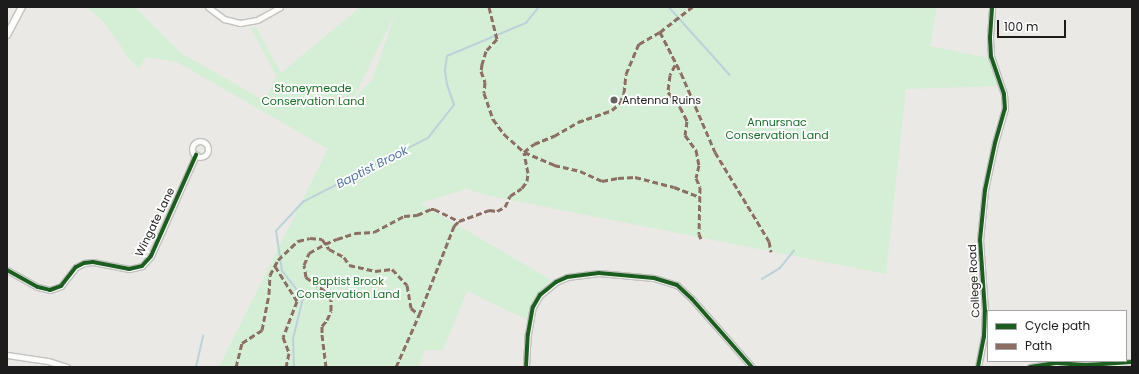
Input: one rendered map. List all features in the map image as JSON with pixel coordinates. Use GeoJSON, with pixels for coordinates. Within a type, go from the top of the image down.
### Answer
{"type":"FeatureCollection","features":[{"type":"Feature","properties":{"kind":"street"},"geometry":{"type":"LineString","coordinates":[[7,35],[22,7]]}},
{"type":"Feature","properties":{"kind":"street"},"geometry":{"type":"LineString","coordinates":[[208,7],[221,18],[240,23],[257,20],[280,7]]}},
{"type":"Feature","properties":{"kind":"street","name":"College Road"},"geometry":{"type":"LineString","coordinates":[[978,367],[984,337],[985,317],[980,240],[985,190],[995,143],[1005,109],[1004,94],[991,57],[990,37],[992,7]]}},
{"type":"Feature","properties":{"kind":"street","name":"Wingate Lane"},"geometry":{"type":"LineString","coordinates":[[7,270],[38,286],[50,290],[61,286],[76,267],[84,263],[96,262],[129,269],[142,266],[151,256],[196,156]]}},
{"type":"Feature","properties":{"kind":"street"},"geometry":{"type":"LineString","coordinates":[[526,367],[528,334],[533,307],[540,295],[556,282],[567,277],[599,273],[654,278],[677,285],[692,299],[752,367]]}},
{"type":"Feature","properties":{"kind":"street"},"geometry":{"type":"LineString","coordinates":[[7,355],[48,361],[66,367]]}},
{"type":"Feature","properties":{"kind":"street"},"geometry":{"type":"LineString","coordinates":[[1030,367],[1056,363],[1088,365],[1132,362]]}},
{"type":"Feature","properties":{"kind":"green space","name":"Annursnac Conservation Land"},"geometry":{"type":"Polygon","coordinates":[[[86,7],[135,7],[181,53],[265,101],[276,76],[251,28],[256,27],[281,73],[357,10],[358,7],[937,7],[930,46],[989,58],[1000,86],[906,89],[886,274],[485,195],[465,188],[463,190],[420,203],[551,280],[534,298],[526,319],[467,291],[443,350],[425,350],[418,367],[219,367],[328,149],[177,62],[146,57],[139,69],[125,54],[103,21],[86,7]],[[396,12],[354,98],[372,80],[396,12]]]}},
{"type":"Feature","properties":{"kind":"waterway","name":"Baptist Brook"},"geometry":{"type":"LineString","coordinates":[[294,367],[293,339],[303,298],[282,271],[276,231],[303,202],[428,138],[454,105],[447,85],[445,70],[447,56],[526,23],[539,7]]}},
{"type":"Feature","properties":{"kind":"waterway"},"geometry":{"type":"LineString","coordinates":[[669,7],[730,75]]}},
{"type":"Feature","properties":{"kind":"waterway"},"geometry":{"type":"LineString","coordinates":[[762,279],[780,268],[794,251]]}},
{"type":"Feature","properties":{"kind":"waterway"},"geometry":{"type":"LineString","coordinates":[[196,367],[203,336]]}},
{"type":"Feature","properties":{"kind":"marked path"},"geometry":{"type":"LineString","coordinates":[[489,7],[497,39],[486,51],[481,71],[485,82],[484,93],[493,119],[504,134],[524,152],[554,165],[580,171],[602,181],[635,177],[674,187],[700,197]]}},
{"type":"Feature","properties":{"kind":"marked path"},"geometry":{"type":"LineString","coordinates":[[524,152],[534,144],[554,136],[578,122],[612,110],[620,103],[624,93],[626,74],[639,44],[660,32],[692,7]]}},
{"type":"Feature","properties":{"kind":"marked path"},"geometry":{"type":"LineString","coordinates":[[660,32],[681,73],[715,152],[769,241],[771,252]]}},
{"type":"Feature","properties":{"kind":"marked path"},"geometry":{"type":"LineString","coordinates":[[675,65],[670,75],[668,92],[680,107],[687,121],[685,135],[696,150],[699,165],[696,178],[700,187],[699,234],[701,239]]}},
{"type":"Feature","properties":{"kind":"marked path"},"geometry":{"type":"LineString","coordinates":[[396,367],[419,315],[454,226],[459,221],[489,210],[497,211],[505,207],[510,196],[522,188],[527,181],[528,173],[524,152]]}},
{"type":"Feature","properties":{"kind":"marked path"},"geometry":{"type":"LineString","coordinates":[[326,367],[322,326],[327,320],[331,311],[331,300],[325,291],[306,277],[304,265],[309,253],[337,239],[355,233],[374,232],[404,216],[417,215],[431,209],[459,221]]}},
{"type":"Feature","properties":{"kind":"marked path"},"geometry":{"type":"LineString","coordinates":[[236,367],[242,343],[262,330],[269,294],[270,275],[278,260],[298,241],[310,238],[322,239],[329,249],[344,257],[349,265],[375,271],[392,269],[407,285],[411,308],[419,315]]}},
{"type":"Feature","properties":{"kind":"marked path"},"geometry":{"type":"LineString","coordinates":[[275,266],[297,301],[283,337],[289,353],[286,367]]}},
{"type":"Feature","properties":{"kind":"cycle path"},"geometry":{"type":"LineString","coordinates":[[978,367],[984,337],[985,311],[980,240],[985,190],[995,143],[1005,109],[1004,94],[991,57],[990,37],[992,7]]}},
{"type":"Feature","properties":{"kind":"cycle path"},"geometry":{"type":"LineString","coordinates":[[7,270],[38,287],[50,290],[61,286],[76,267],[84,263],[93,262],[129,269],[142,266],[151,256],[196,155]]}},
{"type":"Feature","properties":{"kind":"cycle path"},"geometry":{"type":"LineString","coordinates":[[526,367],[528,334],[533,307],[540,295],[556,282],[567,277],[599,273],[654,278],[677,285],[692,299],[752,367]]}},
{"type":"Feature","properties":{"kind":"cycle path"},"geometry":{"type":"LineString","coordinates":[[1030,367],[1056,363],[1088,365],[1132,362]]}},
{"type":"Feature","properties":{"kind":"place","name":"Antenna Ruins"},"geometry":{"type":"Point","coordinates":[614,100]}},
{"type":"Feature","properties":{"kind":"park label","name":"Stoneymeade Conservation Land"},"geometry":{"type":"Point","coordinates":[313,95]}},
{"type":"Feature","properties":{"kind":"park label","name":"Baptist Brook Conservation Land"},"geometry":{"type":"Point","coordinates":[348,288]}}]}
